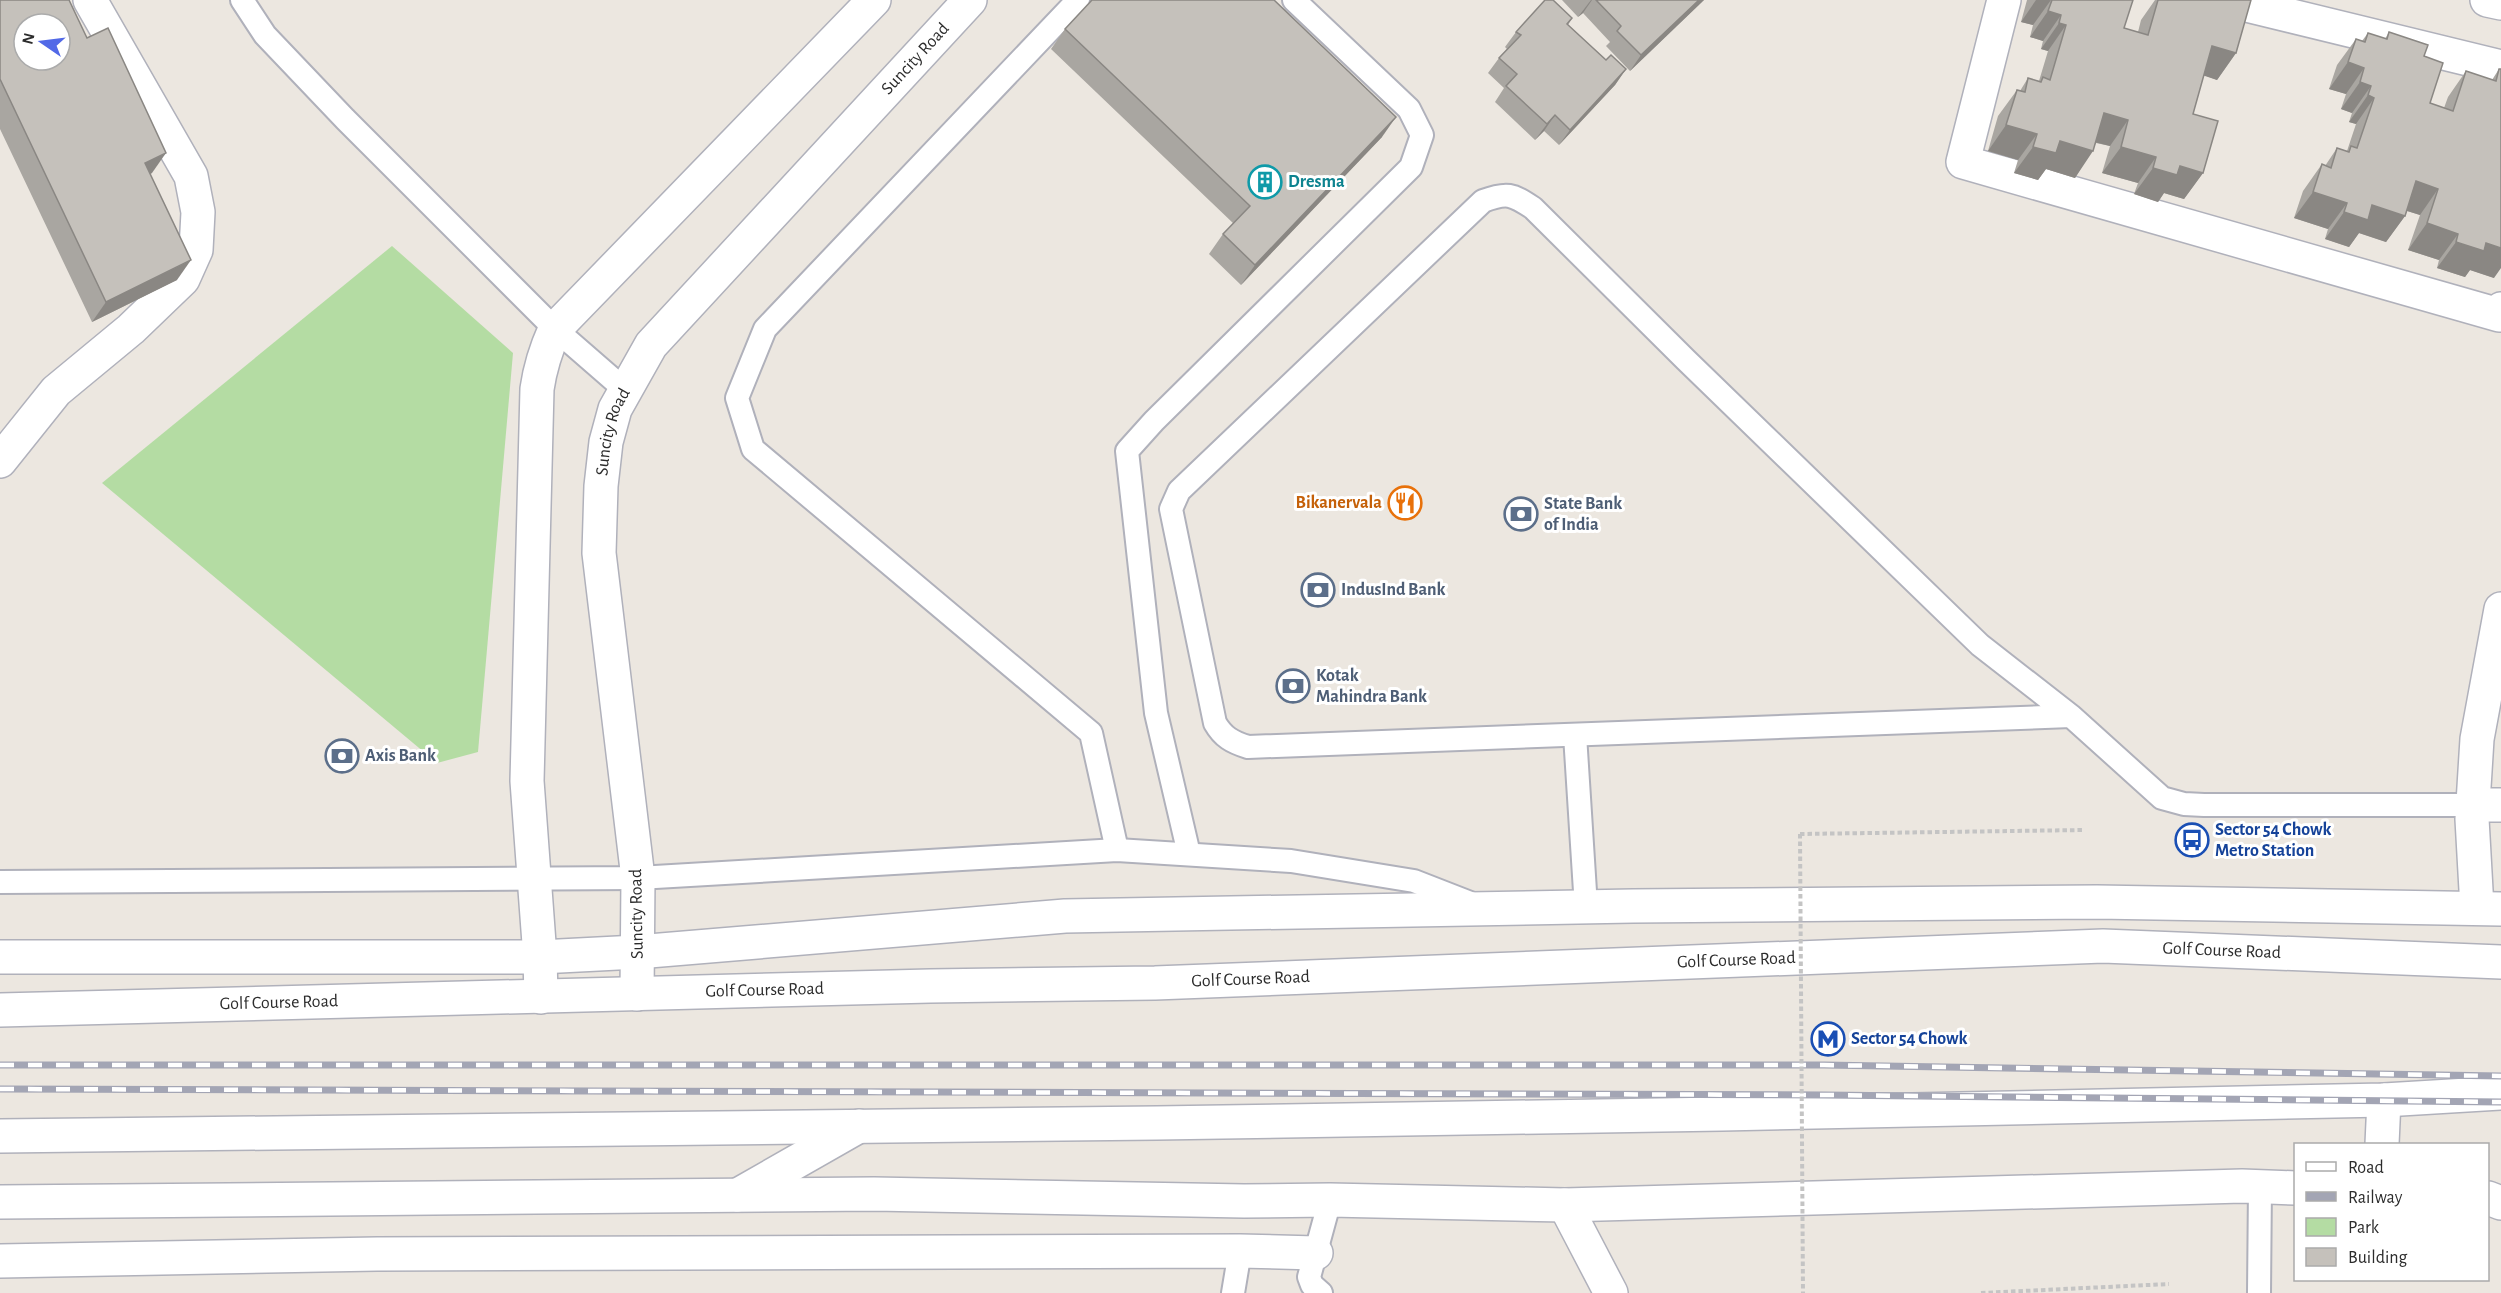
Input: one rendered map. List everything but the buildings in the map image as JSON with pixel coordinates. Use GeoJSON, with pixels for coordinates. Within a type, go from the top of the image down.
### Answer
{"type":"FeatureCollection","features":[{"type":"Feature","properties":{"kind":"street"},"geometry":{"type":"LineString","coordinates":[[0,461],[56,392],[131,328],[183,279],[196,250],[198,212],[191,176],[90,0]]}},
{"type":"Feature","properties":{"kind":"street"},"geometry":{"type":"LineString","coordinates":[[541,997],[527,781],[537,389],[540,367],[555,329],[874,0]]}},
{"type":"Feature","properties":{"kind":"street","name":"Suncity Road"},"geometry":{"type":"LineString","coordinates":[[637,994],[638,878],[599,553],[601,486],[606,442],[615,408],[651,345],[970,0]]}},
{"type":"Feature","properties":{"kind":"street"},"geometry":{"type":"LineString","coordinates":[[2004,0],[1963,162],[2499,315],[2501,309]]}},
{"type":"Feature","properties":{"kind":"street"},"geometry":{"type":"LineString","coordinates":[[2226,0],[2501,68]]}},
{"type":"Feature","properties":{"kind":"street"},"geometry":{"type":"LineString","coordinates":[[2487,0],[2501,3]]}},
{"type":"Feature","properties":{"kind":"street"},"geometry":{"type":"LineString","coordinates":[[0,957],[540,957],[637,952],[1065,916],[1586,907],[2097,902],[2489,909],[2487,805],[2477,739],[2501,609]]}},
{"type":"Feature","properties":{"kind":"street","name":"Golf Course Road"},"geometry":{"type":"LineString","coordinates":[[0,1010],[930,986],[1155,983],[2103,946],[2501,962]]}},
{"type":"Feature","properties":{"kind":"street"},"geometry":{"type":"LineString","coordinates":[[0,1136],[860,1125],[1157,1124],[2384,1100],[2501,1093]]}},
{"type":"Feature","properties":{"kind":"street"},"geometry":{"type":"LineString","coordinates":[[2382,1143],[2384,1100]]}},
{"type":"Feature","properties":{"kind":"street"},"geometry":{"type":"LineString","coordinates":[[738,1195],[860,1125]]}},
{"type":"Feature","properties":{"kind":"street"},"geometry":{"type":"LineString","coordinates":[[0,1202],[874,1194],[1244,1202],[1330,1200],[1565,1205],[2260,1186],[2294,1188]]}},
{"type":"Feature","properties":{"kind":"street"},"geometry":{"type":"LineString","coordinates":[[1565,1205],[1611,1293]]}},
{"type":"Feature","properties":{"kind":"street"},"geometry":{"type":"LineString","coordinates":[[0,1261],[377,1254],[1240,1251],[1312,1279]]}},
{"type":"Feature","properties":{"kind":"lane"},"geometry":{"type":"LineString","coordinates":[[242,0],[265,35],[555,329],[624,389]]}},
{"type":"Feature","properties":{"kind":"lane"},"geometry":{"type":"LineString","coordinates":[[1078,0],[765,329],[737,398],[753,449],[1091,733],[1117,850]]}},
{"type":"Feature","properties":{"kind":"lane"},"geometry":{"type":"LineString","coordinates":[[1189,854],[1156,713],[1127,451],[1154,420],[1411,167],[1422,135],[1409,109],[1294,0]]}},
{"type":"Feature","properties":{"kind":"lane"},"geometry":{"type":"LineString","coordinates":[[2071,717],[1248,747],[1232,742],[1222,734],[1215,723],[1171,508],[1179,491],[1483,201],[1502,194],[1519,199],[1533,208],[1959,625],[2071,717],[2162,798],[2184,804],[2487,805]]}},
{"type":"Feature","properties":{"kind":"lane"},"geometry":{"type":"LineString","coordinates":[[1575,735],[1586,907]]}},
{"type":"Feature","properties":{"kind":"lane"},"geometry":{"type":"LineString","coordinates":[[0,882],[638,878],[1117,850],[1291,861],[1414,881],[1486,909]]}},
{"type":"Feature","properties":{"kind":"lane"},"geometry":{"type":"LineString","coordinates":[[2259,1293],[2260,1186]]}},
{"type":"Feature","properties":{"kind":"lane"},"geometry":{"type":"LineString","coordinates":[[1312,1279],[1330,1200]]}},
{"type":"Feature","properties":{"kind":"lane"},"geometry":{"type":"LineString","coordinates":[[1233,1293],[1240,1251]]}},
{"type":"Feature","properties":{"kind":"path"},"geometry":{"type":"LineString","coordinates":[[1803,1293],[1800,834],[2084,830]]}},
{"type":"Feature","properties":{"kind":"path"},"geometry":{"type":"LineString","coordinates":[[1981,1293],[2169,1284]]}},
{"type":"Feature","properties":{"kind":"green space"},"geometry":{"type":"Polygon","coordinates":[[[392,246],[513,353],[478,752],[437,763],[102,483],[392,246]]]}},
{"type":"Feature","properties":{"kind":"railway"},"geometry":{"type":"LineString","coordinates":[[0,1065],[1824,1065],[2501,1076]]}},
{"type":"Feature","properties":{"kind":"railway"},"geometry":{"type":"LineString","coordinates":[[0,1089],[1824,1095],[2501,1102]]}},
{"type":"Feature","properties":{"kind":"place","name":"Dresma"},"geometry":{"type":"Point","coordinates":[1265,182]}},
{"type":"Feature","properties":{"kind":"place","name":"Bikanervala"},"geometry":{"type":"Point","coordinates":[1405,503]}},
{"type":"Feature","properties":{"kind":"place","name":"State Bank of India"},"geometry":{"type":"Point","coordinates":[1521,514]}},
{"type":"Feature","properties":{"kind":"place","name":"IndusInd Bank"},"geometry":{"type":"Point","coordinates":[1318,590]}},
{"type":"Feature","properties":{"kind":"place","name":"Kotak Mahindra Bank"},"geometry":{"type":"Point","coordinates":[1293,686]}},
{"type":"Feature","properties":{"kind":"place","name":"Axis Bank"},"geometry":{"type":"Point","coordinates":[342,756]}},
{"type":"Feature","properties":{"kind":"place","name":"Sector 54 Chowk Metro Station"},"geometry":{"type":"Point","coordinates":[2192,840]}},
{"type":"Feature","properties":{"kind":"place","name":"Sector 54 Chowk"},"geometry":{"type":"Point","coordinates":[1828,1039]}}]}
